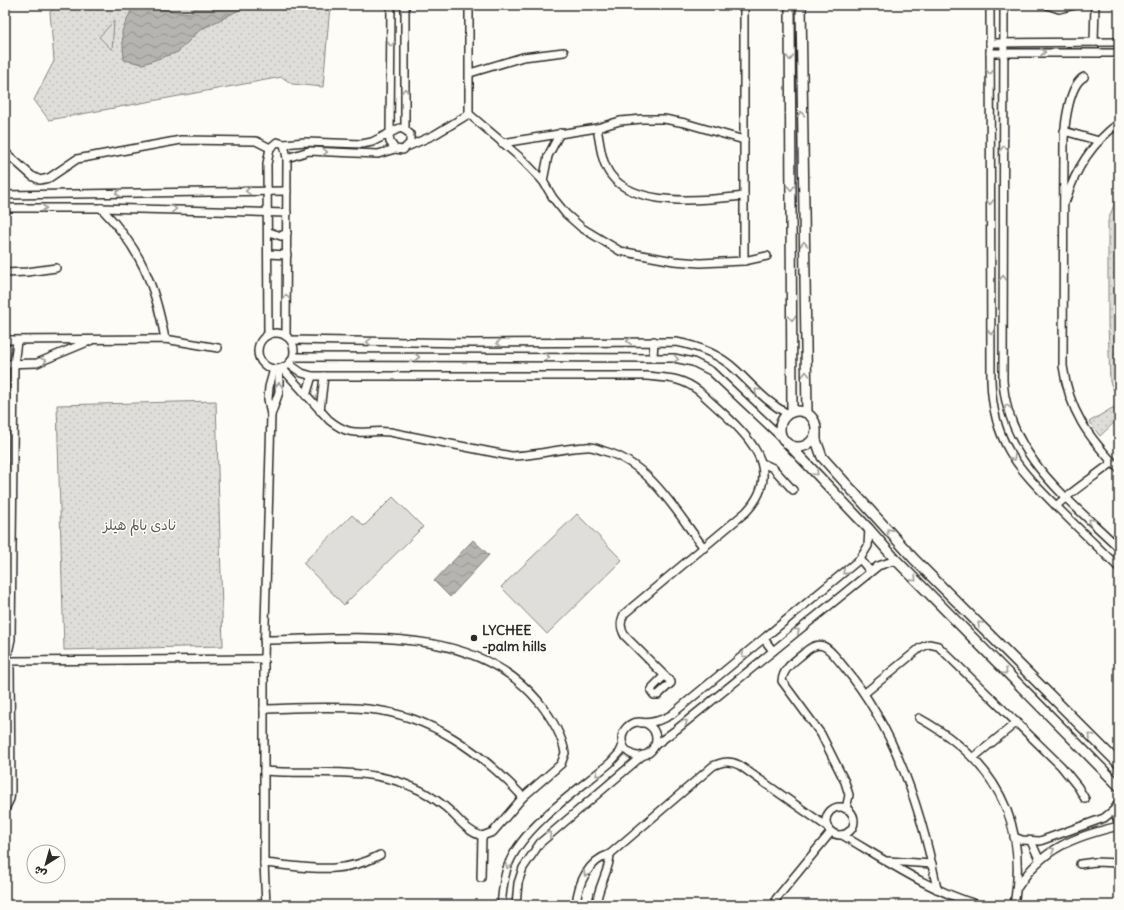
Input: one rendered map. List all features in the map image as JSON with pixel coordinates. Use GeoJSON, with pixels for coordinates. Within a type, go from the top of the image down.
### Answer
{"type":"FeatureCollection","features":[{"type":"Feature","properties":{"kind":"street"},"geometry":{"type":"LineString","coordinates":[[391,5],[390,142],[395,149]]}},
{"type":"Feature","properties":{"kind":"street"},"geometry":{"type":"LineString","coordinates":[[405,5],[405,130],[411,137],[409,146]]}},
{"type":"Feature","properties":{"kind":"street"},"geometry":{"type":"LineString","coordinates":[[469,5],[469,114]]}},
{"type":"Feature","properties":{"kind":"street"},"geometry":{"type":"LineString","coordinates":[[744,5],[744,261]]}},
{"type":"Feature","properties":{"kind":"street"},"geometry":{"type":"LineString","coordinates":[[781,437],[781,422],[790,413],[790,5]]}},
{"type":"Feature","properties":{"kind":"street"},"geometry":{"type":"LineString","coordinates":[[801,5],[800,34],[806,413],[814,421],[816,440],[822,457],[909,553],[1119,764]]}},
{"type":"Feature","properties":{"kind":"street"},"geometry":{"type":"LineString","coordinates":[[990,5],[992,404],[999,430],[1010,454],[1025,475],[1119,568]]}},
{"type":"Feature","properties":{"kind":"street"},"geometry":{"type":"LineString","coordinates":[[1004,5],[1003,391],[1012,424],[1022,445],[1036,465],[1119,548]]}},
{"type":"Feature","properties":{"kind":"street"},"geometry":{"type":"LineString","coordinates":[[1047,5],[1059,9],[1075,5]]}},
{"type":"Feature","properties":{"kind":"street"},"geometry":{"type":"LineString","coordinates":[[1094,42],[1096,5]]}},
{"type":"Feature","properties":{"kind":"street"},"geometry":{"type":"LineString","coordinates":[[790,34],[800,34]]}},
{"type":"Feature","properties":{"kind":"street"},"geometry":{"type":"LineString","coordinates":[[990,43],[1119,42],[1119,53],[990,53]]}},
{"type":"Feature","properties":{"kind":"street"},"geometry":{"type":"LineString","coordinates":[[470,73],[523,57],[564,52]]}},
{"type":"Feature","properties":{"kind":"street"},"geometry":{"type":"LineString","coordinates":[[1084,77],[1078,81],[1075,86],[1064,131],[1062,319],[1065,377],[1070,399],[1079,420],[1119,469]]}},
{"type":"Feature","properties":{"kind":"street"},"geometry":{"type":"LineString","coordinates":[[469,114],[523,160],[543,181],[562,209],[582,228],[620,251],[674,261],[700,263],[744,261],[767,256]]}},
{"type":"Feature","properties":{"kind":"street"},"geometry":{"type":"LineString","coordinates":[[287,158],[309,151],[378,154],[395,149],[404,150],[409,146],[434,135],[469,114]]}},
{"type":"Feature","properties":{"kind":"street"},"geometry":{"type":"LineString","coordinates":[[502,143],[597,128],[620,121],[664,119],[706,128],[744,140]]}},
{"type":"Feature","properties":{"kind":"street"},"geometry":{"type":"LineString","coordinates":[[1063,208],[1078,170],[1099,141],[1119,123]]}},
{"type":"Feature","properties":{"kind":"street"},"geometry":{"type":"LineString","coordinates":[[597,128],[604,162],[610,174],[619,184],[631,192],[643,195],[689,199],[744,196]]}},
{"type":"Feature","properties":{"kind":"street"},"geometry":{"type":"LineString","coordinates":[[268,335],[269,232],[267,159],[270,148],[277,142],[284,144],[304,142],[362,144],[372,142],[390,134],[397,129],[405,130]]}},
{"type":"Feature","properties":{"kind":"street"},"geometry":{"type":"LineString","coordinates":[[1064,131],[1099,141]]}},
{"type":"Feature","properties":{"kind":"street"},"geometry":{"type":"LineString","coordinates":[[543,181],[548,156],[560,133]]}},
{"type":"Feature","properties":{"kind":"street"},"geometry":{"type":"LineString","coordinates":[[6,155],[32,176],[44,180],[77,159],[181,140],[256,141],[270,148]]}},
{"type":"Feature","properties":{"kind":"street"},"geometry":{"type":"LineString","coordinates":[[264,904],[264,640],[271,415],[268,399],[269,387],[278,369],[289,364],[294,357],[293,346],[288,338],[287,158],[284,144]]}},
{"type":"Feature","properties":{"kind":"street"},"geometry":{"type":"LineString","coordinates":[[5,195],[267,190],[287,191]]}},
{"type":"Feature","properties":{"kind":"street"},"geometry":{"type":"LineString","coordinates":[[5,208],[101,208],[287,213]]}},
{"type":"Feature","properties":{"kind":"street"},"geometry":{"type":"LineString","coordinates":[[101,208],[120,228],[137,253],[149,277],[160,308],[165,339]]}},
{"type":"Feature","properties":{"kind":"street"},"geometry":{"type":"LineString","coordinates":[[269,232],[281,236],[287,233]]}},
{"type":"Feature","properties":{"kind":"street"},"geometry":{"type":"LineString","coordinates":[[268,254],[287,255]]}},
{"type":"Feature","properties":{"kind":"street"},"geometry":{"type":"LineString","coordinates":[[5,273],[56,268]]}},
{"type":"Feature","properties":{"kind":"street"},"geometry":{"type":"LineString","coordinates":[[704,548],[649,477],[638,467],[611,452],[588,447],[566,448],[524,456],[510,456],[390,432],[374,431],[355,434],[337,426],[278,369],[265,365],[259,356],[260,344],[268,335],[277,333],[288,338],[471,343],[654,341],[689,345],[714,354],[736,370],[768,402],[790,413],[806,413]]}},
{"type":"Feature","properties":{"kind":"street"},"geometry":{"type":"LineString","coordinates":[[5,340],[165,339],[218,348]]}},
{"type":"Feature","properties":{"kind":"street"},"geometry":{"type":"LineString","coordinates":[[5,364],[14,365],[37,363],[65,353],[92,340]]}},
{"type":"Feature","properties":{"kind":"street"},"geometry":{"type":"LineString","coordinates":[[5,809],[10,799],[11,790],[11,664],[6,652],[11,639],[14,365],[17,341]]}},
{"type":"Feature","properties":{"kind":"street"},"geometry":{"type":"LineString","coordinates":[[653,357],[654,341]]}},
{"type":"Feature","properties":{"kind":"street"},"geometry":{"type":"LineString","coordinates":[[294,357],[653,357],[674,358],[693,362],[711,371],[789,445],[869,528],[896,560],[1119,786]]}},
{"type":"Feature","properties":{"kind":"street"},"geometry":{"type":"LineString","coordinates":[[289,364],[302,373],[312,376],[603,375],[676,378],[689,383],[699,391],[748,439],[759,454],[762,463],[762,488],[753,505],[704,548],[624,614],[622,619],[622,631],[625,636],[664,676]]}},
{"type":"Feature","properties":{"kind":"street"},"geometry":{"type":"LineString","coordinates":[[271,415],[279,392],[278,369]]}},
{"type":"Feature","properties":{"kind":"street"},"geometry":{"type":"LineString","coordinates":[[306,396],[312,376]]}},
{"type":"Feature","properties":{"kind":"street"},"geometry":{"type":"LineString","coordinates":[[320,411],[324,376]]}},
{"type":"Feature","properties":{"kind":"street"},"geometry":{"type":"LineString","coordinates":[[789,445],[799,448],[804,447],[812,441],[816,432]]}},
{"type":"Feature","properties":{"kind":"street"},"geometry":{"type":"LineString","coordinates":[[1056,506],[1066,496],[1076,491],[1113,462]]}},
{"type":"Feature","properties":{"kind":"street"},"geometry":{"type":"LineString","coordinates":[[762,463],[773,468],[793,490]]}},
{"type":"Feature","properties":{"kind":"street"},"geometry":{"type":"LineString","coordinates":[[643,756],[628,753],[623,745],[622,735],[624,730],[632,724],[662,720],[671,715],[764,639],[860,559],[868,546],[869,528]]}},
{"type":"Feature","properties":{"kind":"street"},"geometry":{"type":"LineString","coordinates":[[860,559],[870,571]]}},
{"type":"Feature","properties":{"kind":"street"},"geometry":{"type":"LineString","coordinates":[[516,905],[518,883],[523,868],[540,842],[648,753],[654,746],[870,571],[886,562],[896,560]]}},
{"type":"Feature","properties":{"kind":"street"},"geometry":{"type":"LineString","coordinates":[[264,640],[360,639],[413,641],[466,651],[489,661],[511,674],[529,690],[546,712],[565,749],[565,757],[561,764],[523,797],[493,832],[482,836],[470,831],[444,806],[424,793],[395,780],[356,774],[264,771]]}},
{"type":"Feature","properties":{"kind":"street"},"geometry":{"type":"LineString","coordinates":[[764,639],[773,651]]}},
{"type":"Feature","properties":{"kind":"street"},"geometry":{"type":"LineString","coordinates":[[865,693],[920,648],[928,644],[933,645],[941,650],[1066,771],[1085,799]]}},
{"type":"Feature","properties":{"kind":"street"},"geometry":{"type":"LineString","coordinates":[[846,809],[849,795],[845,782],[821,734],[785,686],[783,675],[785,670],[808,649],[818,645],[823,645],[828,648],[865,693],[872,705],[904,774],[920,821],[932,864],[937,889]]}},
{"type":"Feature","properties":{"kind":"street"},"geometry":{"type":"LineString","coordinates":[[11,664],[264,660]]}},
{"type":"Feature","properties":{"kind":"street"},"geometry":{"type":"LineString","coordinates":[[5,674],[11,664]]}},
{"type":"Feature","properties":{"kind":"street"},"geometry":{"type":"LineString","coordinates":[[264,709],[369,709],[414,719],[456,739],[498,771],[523,797]]}},
{"type":"Feature","properties":{"kind":"street"},"geometry":{"type":"LineString","coordinates":[[919,718],[948,736],[973,758],[996,786],[1006,808],[1017,854],[1017,889],[1014,905]]}},
{"type":"Feature","properties":{"kind":"street"},"geometry":{"type":"LineString","coordinates":[[973,758],[1017,722]]}},
{"type":"Feature","properties":{"kind":"street"},"geometry":{"type":"LineString","coordinates":[[641,723],[653,731],[655,735],[654,746]]}},
{"type":"Feature","properties":{"kind":"street"},"geometry":{"type":"LineString","coordinates":[[501,905],[507,869],[522,840],[540,822],[616,758],[623,745]]}},
{"type":"Feature","properties":{"kind":"street"},"geometry":{"type":"LineString","coordinates":[[1095,762],[1107,751]]}},
{"type":"Feature","properties":{"kind":"street"},"geometry":{"type":"LineString","coordinates":[[576,905],[580,883],[587,870],[598,860],[610,854],[713,766],[726,762],[739,765],[829,829],[961,903],[979,905]]}},
{"type":"Feature","properties":{"kind":"street"},"geometry":{"type":"LineString","coordinates":[[1014,837],[1031,842],[1040,841],[1098,820],[1114,810],[1119,802]]}},
{"type":"Feature","properties":{"kind":"street"},"geometry":{"type":"LineString","coordinates":[[776,899],[829,829],[827,815],[832,809],[839,807],[846,809],[852,814],[853,826],[849,832],[842,835]]}},
{"type":"Feature","properties":{"kind":"street"},"geometry":{"type":"LineString","coordinates":[[1017,889],[1030,868],[1059,846],[1119,825],[1114,810]]}},
{"type":"Feature","properties":{"kind":"street"},"geometry":{"type":"LineString","coordinates":[[1098,820],[1102,830]]}},
{"type":"Feature","properties":{"kind":"street"},"geometry":{"type":"LineString","coordinates":[[1088,824],[1091,834]]}},
{"type":"Feature","properties":{"kind":"street"},"geometry":{"type":"LineString","coordinates":[[481,878],[482,836]]}},
{"type":"Feature","properties":{"kind":"street"},"geometry":{"type":"LineString","coordinates":[[1031,842],[1039,860]]}},
{"type":"Feature","properties":{"kind":"street"},"geometry":{"type":"LineString","coordinates":[[596,905],[599,888],[609,867],[610,854]]}},
{"type":"Feature","properties":{"kind":"street"},"geometry":{"type":"LineString","coordinates":[[264,863],[339,869],[367,862],[380,855]]}},
{"type":"Feature","properties":{"kind":"street"},"geometry":{"type":"LineString","coordinates":[[887,861],[932,864]]}},
{"type":"Feature","properties":{"kind":"street"},"geometry":{"type":"LineString","coordinates":[[1080,864],[1095,862],[1119,863]]}},
{"type":"Feature","properties":{"kind":"green space"},"geometry":{"type":"Polygon","coordinates":[[[58,5],[330,5],[323,87],[292,84],[282,77],[49,120],[34,100],[54,61],[50,12],[58,5]]]}},
{"type":"Feature","properties":{"kind":"green space"},"geometry":{"type":"Polygon","coordinates":[[[114,21],[112,50],[99,37],[114,21]]]}},
{"type":"Feature","properties":{"kind":"green space"},"geometry":{"type":"Polygon","coordinates":[[[1119,191],[1119,401],[1110,382],[1108,323],[1108,221],[1119,191]]]}},
{"type":"Feature","properties":{"kind":"green space","name":"نادى بالم هيلز"},"geometry":{"type":"Polygon","coordinates":[[[216,401],[223,646],[64,650],[57,405],[216,401]]]}},
{"type":"Feature","properties":{"kind":"green space"},"geometry":{"type":"Polygon","coordinates":[[[1119,404],[1119,418],[1100,436],[1089,422],[1119,404]]]}},
{"type":"Feature","properties":{"kind":"green space"},"geometry":{"type":"Polygon","coordinates":[[[393,497],[423,527],[344,605],[303,563],[352,515],[364,526],[393,497]]]}},
{"type":"Feature","properties":{"kind":"green space"},"geometry":{"type":"Polygon","coordinates":[[[577,514],[622,560],[547,634],[501,587],[577,514]]]}},
{"type":"Feature","properties":{"kind":"water"},"geometry":{"type":"Polygon","coordinates":[[[199,5],[247,6],[200,30],[178,52],[143,64],[124,60],[122,31],[133,6],[190,13],[199,5]]]}},
{"type":"Feature","properties":{"kind":"water"},"geometry":{"type":"Polygon","coordinates":[[[473,540],[489,555],[450,597],[434,581],[473,540]]]}},
{"type":"Feature","properties":{"kind":"place","name":"LYCHEE -palm hills"},"geometry":{"type":"Point","coordinates":[474,638]}}]}
